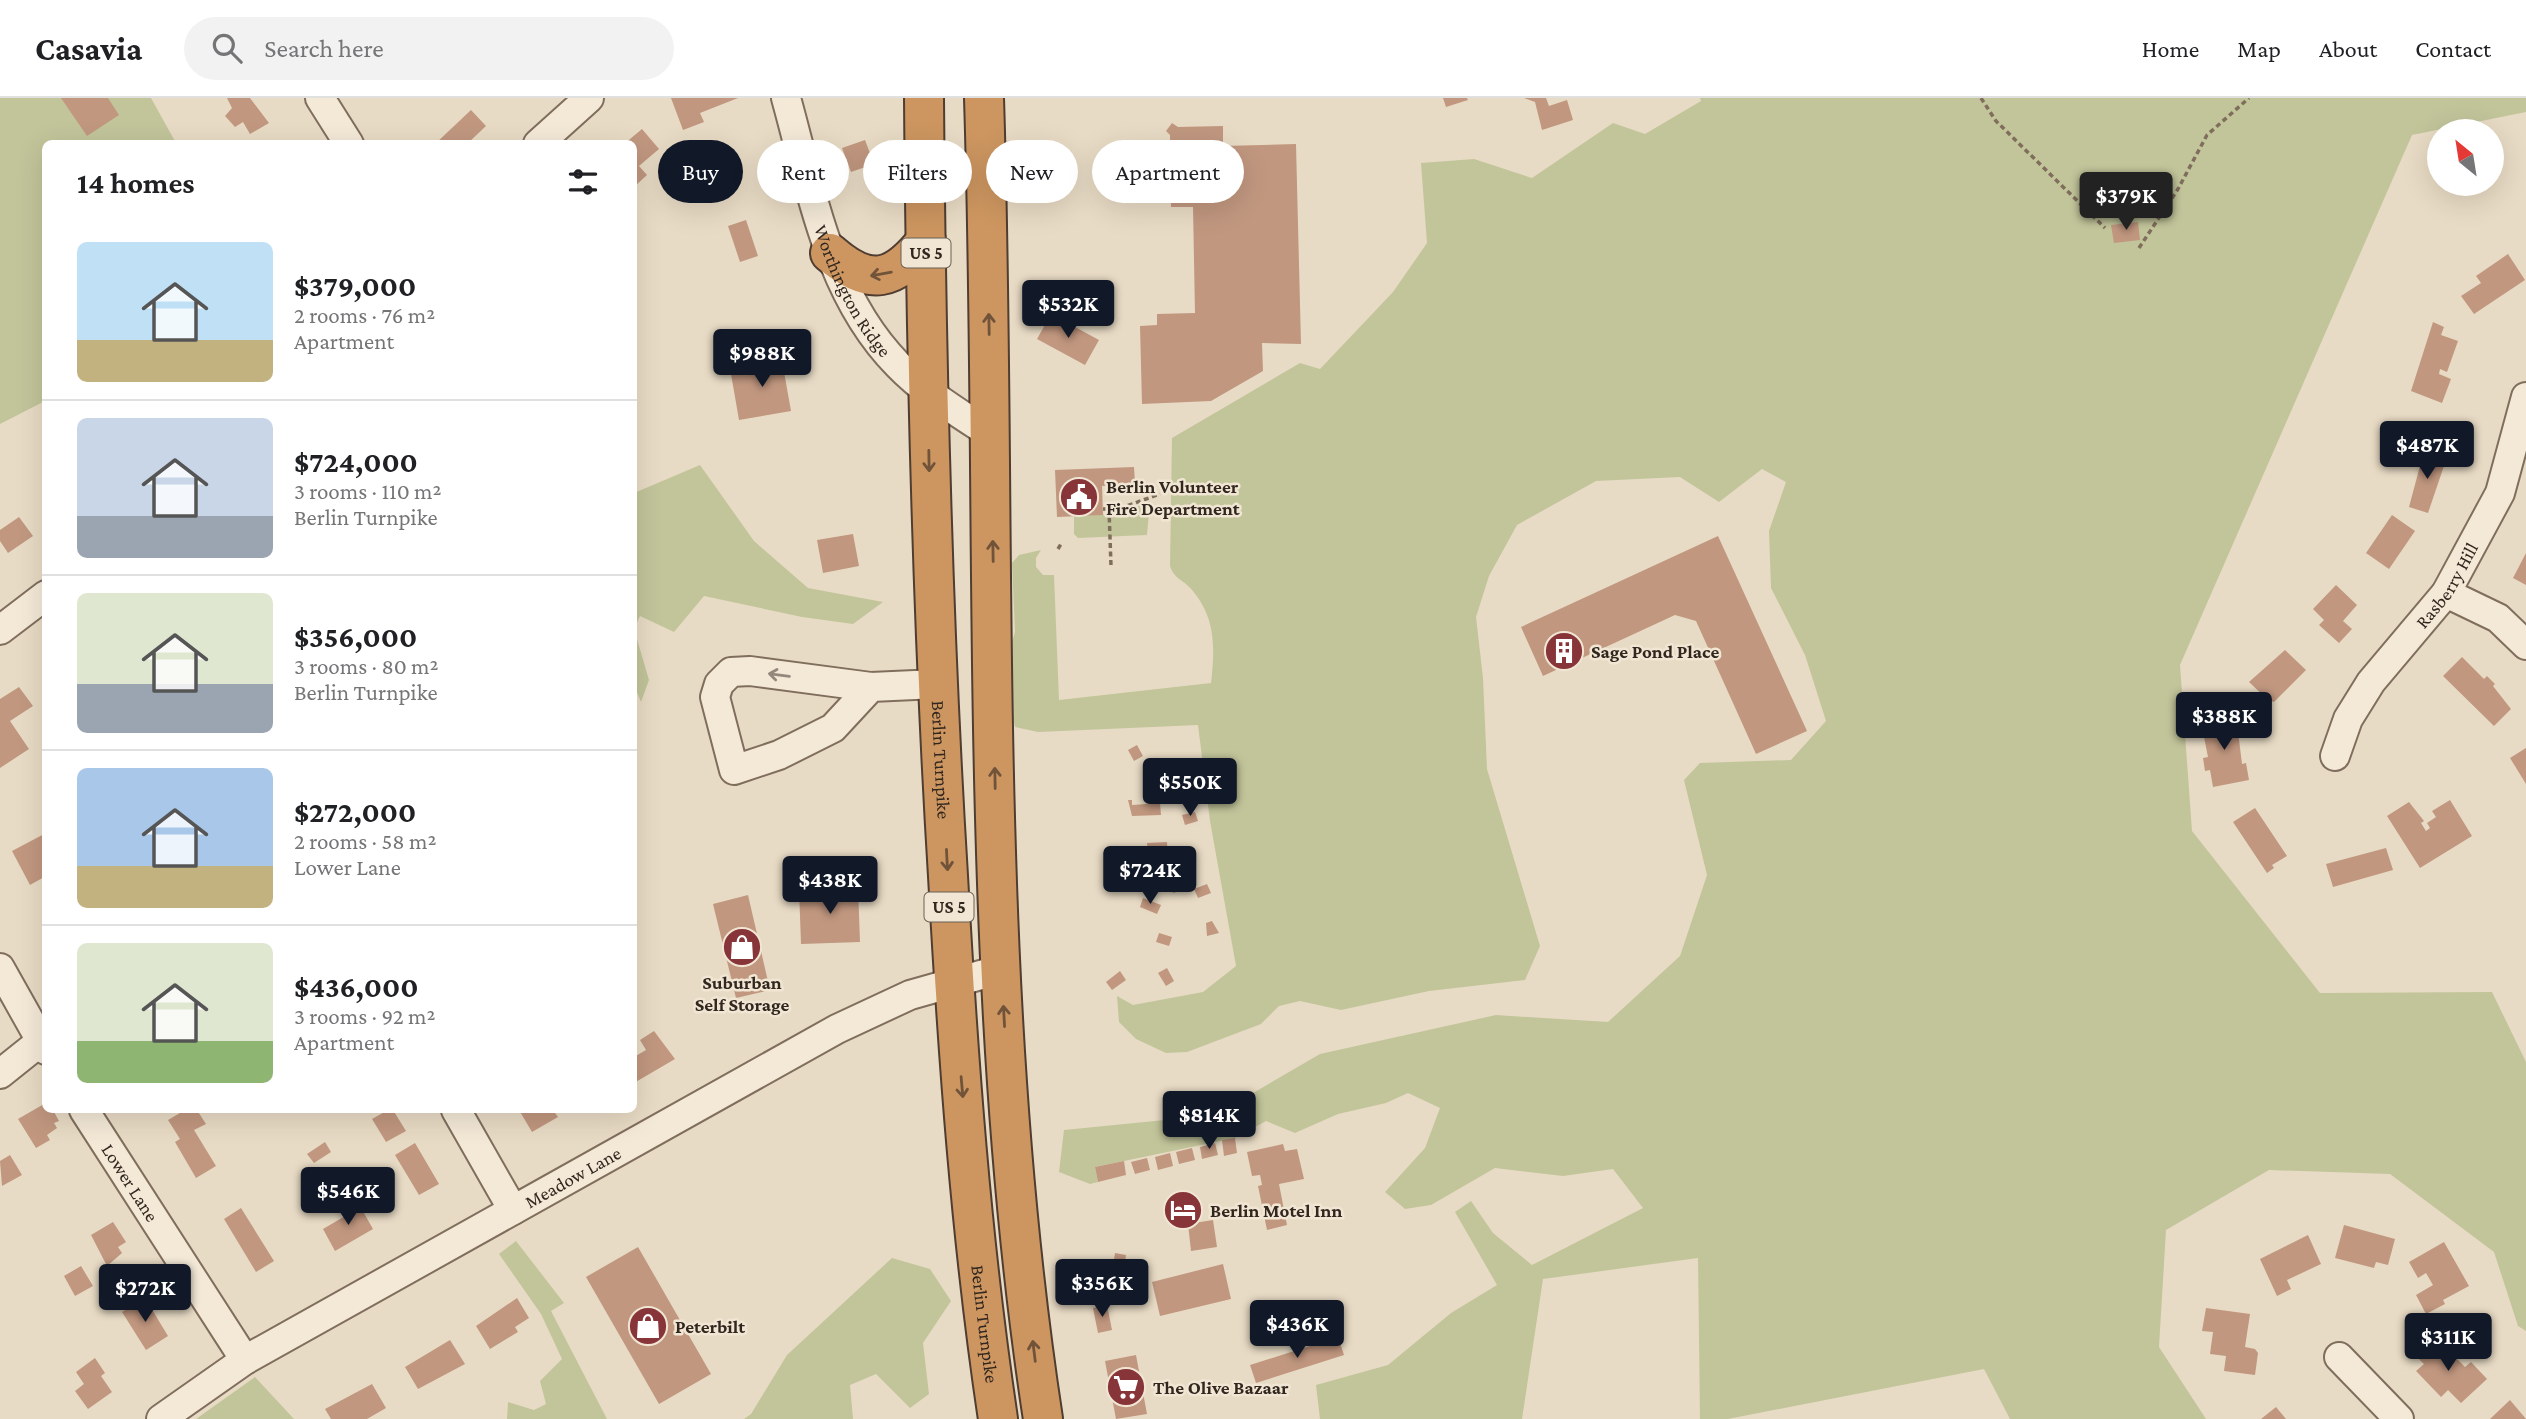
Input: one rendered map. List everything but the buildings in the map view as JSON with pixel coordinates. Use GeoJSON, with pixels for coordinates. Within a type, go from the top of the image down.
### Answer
{"type":"FeatureCollection","features":[{"type":"Feature","properties":{"kind":"highway","name":"Berlin Turnpike"},"geometry":{"type":"LineString","coordinates":[[924,98],[928,393],[937,684],[954,982],[970,1190],[998,1419]]}},
{"type":"Feature","properties":{"kind":"highway","name":"US 5"},"geometry":{"type":"LineString","coordinates":[[984,98],[992,435],[994,736],[1002,969],[1016,1187],[1043,1419]]}},
{"type":"Feature","properties":{"kind":"highway"},"geometry":{"type":"LineString","coordinates":[[830,253],[848,269],[865,276],[881,276],[899,270],[926,241]]}},
{"type":"Feature","properties":{"kind":"street"},"geometry":{"type":"LineString","coordinates":[[320,98],[346,140]]}},
{"type":"Feature","properties":{"kind":"street"},"geometry":{"type":"LineString","coordinates":[[542,140],[589,98]]}},
{"type":"Feature","properties":{"kind":"street","name":"Worthington Ridge"},"geometry":{"type":"LineString","coordinates":[[786,98],[830,253],[846,292],[877,342],[928,393],[992,435]]}},
{"type":"Feature","properties":{"kind":"street","name":"Rasberry Hill"},"geometry":{"type":"LineString","coordinates":[[2335,756],[2348,719],[2371,682],[2446,593],[2500,493],[2526,397]]}},
{"type":"Feature","properties":{"kind":"street"},"geometry":{"type":"LineString","coordinates":[[2446,593],[2498,618],[2526,645]]}},
{"type":"Feature","properties":{"kind":"street"},"geometry":{"type":"LineString","coordinates":[[0,630],[42,598]]}},
{"type":"Feature","properties":{"kind":"street"},"geometry":{"type":"LineString","coordinates":[[871,687],[833,728],[779,755],[734,770],[715,697],[719,684],[731,672],[750,671],[871,687],[937,684]]}},
{"type":"Feature","properties":{"kind":"street"},"geometry":{"type":"LineString","coordinates":[[822,680],[838,699],[842,718]]}},
{"type":"Feature","properties":{"kind":"street"},"geometry":{"type":"LineString","coordinates":[[0,968],[42,1044]]}},
{"type":"Feature","properties":{"kind":"street","name":"Meadow Lane"},"geometry":{"type":"LineString","coordinates":[[161,1419],[245,1360],[837,1029],[910,995],[1002,969]]}},
{"type":"Feature","properties":{"kind":"street"},"geometry":{"type":"LineString","coordinates":[[0,1074],[42,1047]]}},
{"type":"Feature","properties":{"kind":"street","name":"Lower Lane"},"geometry":{"type":"LineString","coordinates":[[86,1113],[245,1360]]}},
{"type":"Feature","properties":{"kind":"street"},"geometry":{"type":"LineString","coordinates":[[458,1113],[513,1210]]}},
{"type":"Feature","properties":{"kind":"street"},"geometry":{"type":"LineString","coordinates":[[2339,1357],[2399,1419]]}},
{"type":"Feature","properties":{"kind":"path"},"geometry":{"type":"LineString","coordinates":[[1981,98],[1996,121],[2105,228]]}},
{"type":"Feature","properties":{"kind":"path"},"geometry":{"type":"LineString","coordinates":[[2139,248],[2178,189],[2207,135],[2249,98]]}},
{"type":"Feature","properties":{"kind":"path"},"geometry":{"type":"LineString","coordinates":[[1103,509],[1160,494]]}},
{"type":"Feature","properties":{"kind":"path"},"geometry":{"type":"LineString","coordinates":[[1109,509],[1111,566]]}},
{"type":"Feature","properties":{"kind":"path"},"geometry":{"type":"LineString","coordinates":[[1058,549],[1061,544]]}},
{"type":"Feature","properties":{"kind":"green space"},"geometry":{"type":"Polygon","coordinates":[[[0,98],[151,98],[174,140],[42,140],[42,403],[0,424],[0,98]]]}},
{"type":"Feature","properties":{"kind":"green space"},"geometry":{"type":"Polygon","coordinates":[[[1700,98],[2526,98],[2526,112],[2491,119],[2427,119],[2427,132],[2412,135],[2180,665],[2192,831],[2320,993],[2492,992],[2526,1062],[2526,1331],[2518,1326],[2494,1252],[2390,1174],[2269,1170],[2166,1230],[2159,1347],[2206,1419],[2010,1419],[1984,1369],[1728,1419],[1700,1419],[1698,1258],[1543,1279],[1522,1419],[1320,1419],[1316,1385],[1388,1365],[1451,1313],[1497,1285],[1455,1212],[1471,1201],[1493,1233],[1532,1265],[1643,1208],[1613,1169],[1563,1176],[1495,1168],[1431,1205],[1405,1209],[1385,1192],[1425,1148],[1440,1108],[1408,1093],[1386,1103],[1338,1114],[1295,1133],[1266,1121],[1235,1138],[1095,1167],[1098,1182],[1090,1184],[1059,1172],[1064,1130],[1215,1115],[1320,1054],[1496,1015],[1608,1022],[1680,956],[1707,875],[1684,780],[1700,763],[1791,760],[1826,721],[1805,655],[1771,588],[1769,531],[1786,482],[1762,469],[1719,502],[1680,477],[1596,481],[1517,525],[1489,576],[1476,617],[1483,678],[1487,769],[1540,946],[1525,980],[1429,991],[1341,1010],[1300,1001],[1279,1006],[1261,1024],[1187,1052],[1166,1053],[1136,1039],[1119,1022],[1117,996],[1133,1005],[1203,992],[1236,966],[1210,821],[1198,725],[1038,732],[1015,727],[1011,711],[1011,645],[1015,632],[1012,563],[1019,555],[1041,550],[1036,558],[1036,567],[1043,575],[1054,575],[1059,700],[1211,683],[1213,646],[1206,611],[1170,566],[1172,438],[1300,363],[1320,369],[1393,292],[1427,243],[1421,163],[1474,159],[1532,178],[1613,123],[1645,134],[1701,101],[1700,98]]]}},
{"type":"Feature","properties":{"kind":"green space"},"geometry":{"type":"Polygon","coordinates":[[[700,465],[754,541],[808,588],[883,602],[853,624],[802,617],[704,596],[674,632],[640,616],[637,622],[637,492],[700,465]]]}},
{"type":"Feature","properties":{"kind":"green space"},"geometry":{"type":"Polygon","coordinates":[[[1150,501],[1147,535],[1078,538],[1074,534],[1074,516],[1120,514],[1150,501]]]}},
{"type":"Feature","properties":{"kind":"green space"},"geometry":{"type":"Polygon","coordinates":[[[637,639],[649,680],[641,702],[637,692],[637,639]]]}},
{"type":"Feature","properties":{"kind":"green space"},"geometry":{"type":"Polygon","coordinates":[[[516,1241],[564,1303],[551,1311],[607,1419],[507,1419],[508,1402],[534,1410],[546,1404],[540,1381],[562,1359],[541,1314],[499,1254],[516,1241]]]}},
{"type":"Feature","properties":{"kind":"green space"},"geometry":{"type":"Polygon","coordinates":[[[892,1258],[930,1269],[951,1301],[923,1343],[929,1394],[910,1408],[876,1374],[850,1385],[853,1419],[744,1419],[751,1414],[787,1355],[892,1258]]]}},
{"type":"Feature","properties":{"kind":"green space"},"geometry":{"type":"Polygon","coordinates":[[[255,1377],[294,1419],[196,1419],[255,1377]]]}},
{"type":"Feature","properties":{"kind":"place","name":"Berlin Volunteer Fire Department"},"geometry":{"type":"Point","coordinates":[1079,497]}},
{"type":"Feature","properties":{"kind":"place","name":"Sage Pond Place"},"geometry":{"type":"Point","coordinates":[1564,651]}},
{"type":"Feature","properties":{"kind":"place","name":"Suburban Self Storage"},"geometry":{"type":"Point","coordinates":[742,947]}},
{"type":"Feature","properties":{"kind":"place","name":"Berlin Motel Inn"},"geometry":{"type":"Point","coordinates":[1183,1210]}},
{"type":"Feature","properties":{"kind":"place","name":"Peterbilt"},"geometry":{"type":"Point","coordinates":[648,1326]}},
{"type":"Feature","properties":{"kind":"place","name":"The Olive Bazaar"},"geometry":{"type":"Point","coordinates":[1126,1387]}}]}
